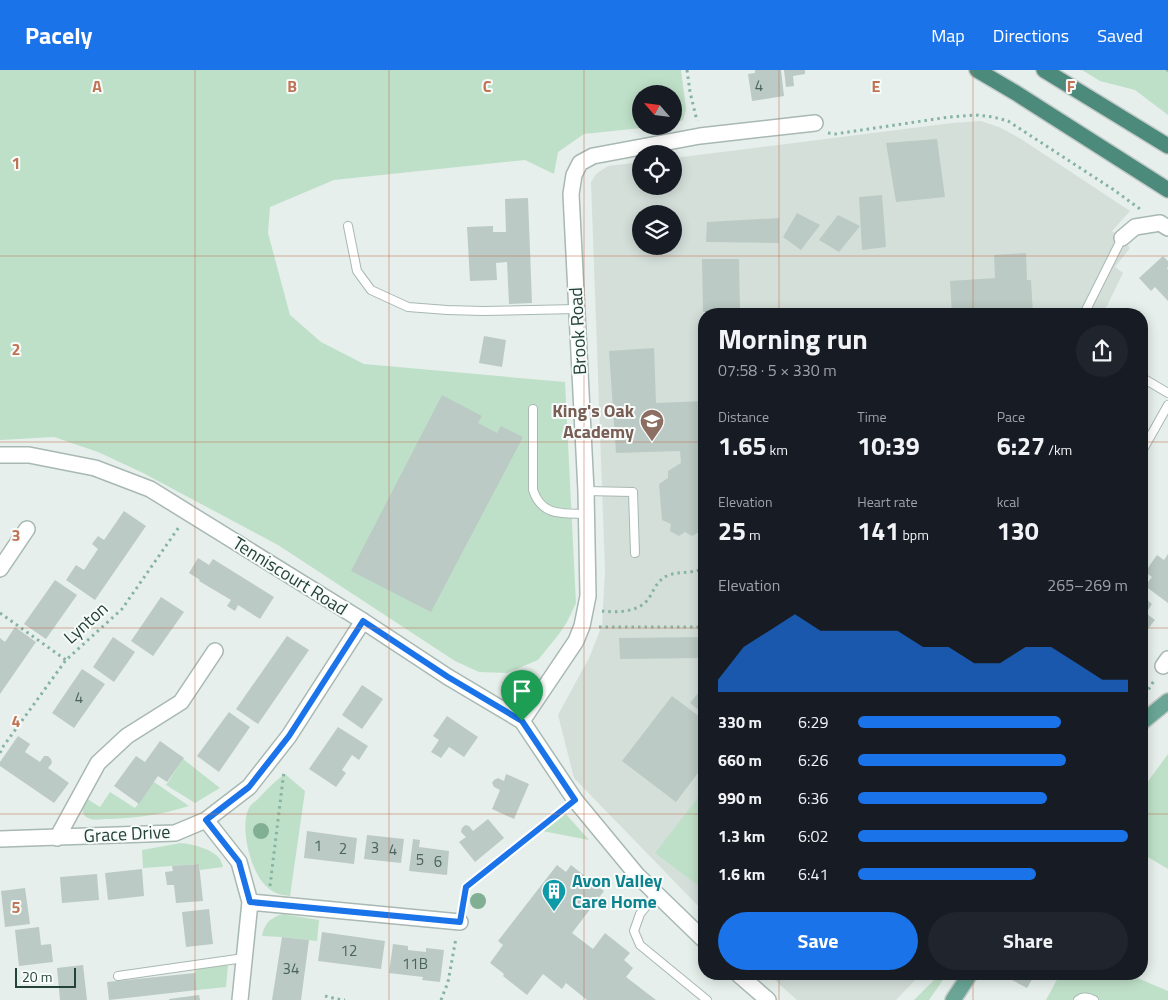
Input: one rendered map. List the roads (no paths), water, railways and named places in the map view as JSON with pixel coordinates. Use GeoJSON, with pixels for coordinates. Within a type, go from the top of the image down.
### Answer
{"type":"FeatureCollection","features":[{"type":"Feature","properties":{"kind":"highway"},"geometry":{"type":"LineString","coordinates":[[977,70],[1168,190]]}},
{"type":"Feature","properties":{"kind":"highway"},"geometry":{"type":"LineString","coordinates":[[1044,70],[1168,146]]}},
{"type":"Feature","properties":{"kind":"main road"},"geometry":{"type":"LineString","coordinates":[[1148,717],[1168,701]]}},
{"type":"Feature","properties":{"kind":"main road"},"geometry":{"type":"LineString","coordinates":[[953,1000],[966,980]]}},
{"type":"Feature","properties":{"kind":"street","name":"Brook Road"},"geometry":{"type":"LineString","coordinates":[[522,721],[576,641],[586,611],[588,596],[586,491],[571,194],[574,175],[580,162],[593,156],[700,136],[808,124]]}},
{"type":"Feature","properties":{"kind":"street"},"geometry":{"type":"LineString","coordinates":[[1122,238],[1135,228],[1164,226]]}},
{"type":"Feature","properties":{"kind":"street","name":"Tenniscourt Road"},"geometry":{"type":"LineString","coordinates":[[0,455],[29,455],[94,468],[150,489],[363,621],[448,677],[522,721],[575,800],[637,875],[698,934]]}},
{"type":"Feature","properties":{"kind":"street"},"geometry":{"type":"LineString","coordinates":[[0,569],[27,529]]}},
{"type":"Feature","properties":{"kind":"street","name":"Grace Drive"},"geometry":{"type":"LineString","coordinates":[[0,839],[175,833],[206,820],[249,787],[289,736],[363,621]]}},
{"type":"Feature","properties":{"kind":"street"},"geometry":{"type":"LineString","coordinates":[[57,838],[98,763],[127,736],[181,702],[215,651]]}},
{"type":"Feature","properties":{"kind":"street"},"geometry":{"type":"LineString","coordinates":[[206,820],[239,862],[250,902],[240,1000]]}},
{"type":"Feature","properties":{"kind":"street"},"geometry":{"type":"LineString","coordinates":[[250,902],[460,922]]}},
{"type":"Feature","properties":{"kind":"street"},"geometry":{"type":"LineString","coordinates":[[745,980],[768,1000]]}},
{"type":"Feature","properties":{"kind":"lane"},"geometry":{"type":"LineString","coordinates":[[348,226],[357,271],[371,290],[408,307],[483,311],[577,309]]}},
{"type":"Feature","properties":{"kind":"lane"},"geometry":{"type":"LineString","coordinates":[[1087,308],[1122,238]]}},
{"type":"Feature","properties":{"kind":"lane"},"geometry":{"type":"LineString","coordinates":[[1148,381],[1168,393]]}},
{"type":"Feature","properties":{"kind":"lane"},"geometry":{"type":"LineString","coordinates":[[1148,441],[1168,406]]}},
{"type":"Feature","properties":{"kind":"lane"},"geometry":{"type":"LineString","coordinates":[[533,409],[533,490],[536,499],[543,507],[557,513],[586,514]]}},
{"type":"Feature","properties":{"kind":"lane"},"geometry":{"type":"LineString","coordinates":[[586,491],[633,492],[635,553]]}},
{"type":"Feature","properties":{"kind":"lane"},"geometry":{"type":"LineString","coordinates":[[656,894],[640,914],[634,931],[640,945],[707,1000]]}},
{"type":"Feature","properties":{"kind":"lane"},"geometry":{"type":"LineString","coordinates":[[118,976],[244,958]]}},
{"type":"Feature","properties":{"kind":"lane"},"geometry":{"type":"LineString","coordinates":[[1078,1000],[1082,997],[1094,1000]]}},
{"type":"Feature","properties":{"kind":"place","name":"King's Oak Academy"},"geometry":{"type":"Point","coordinates":[652,442]}},
{"type":"Feature","properties":{"kind":"place","name":"Avon Valley Care Home"},"geometry":{"type":"Point","coordinates":[554,912]}}]}
